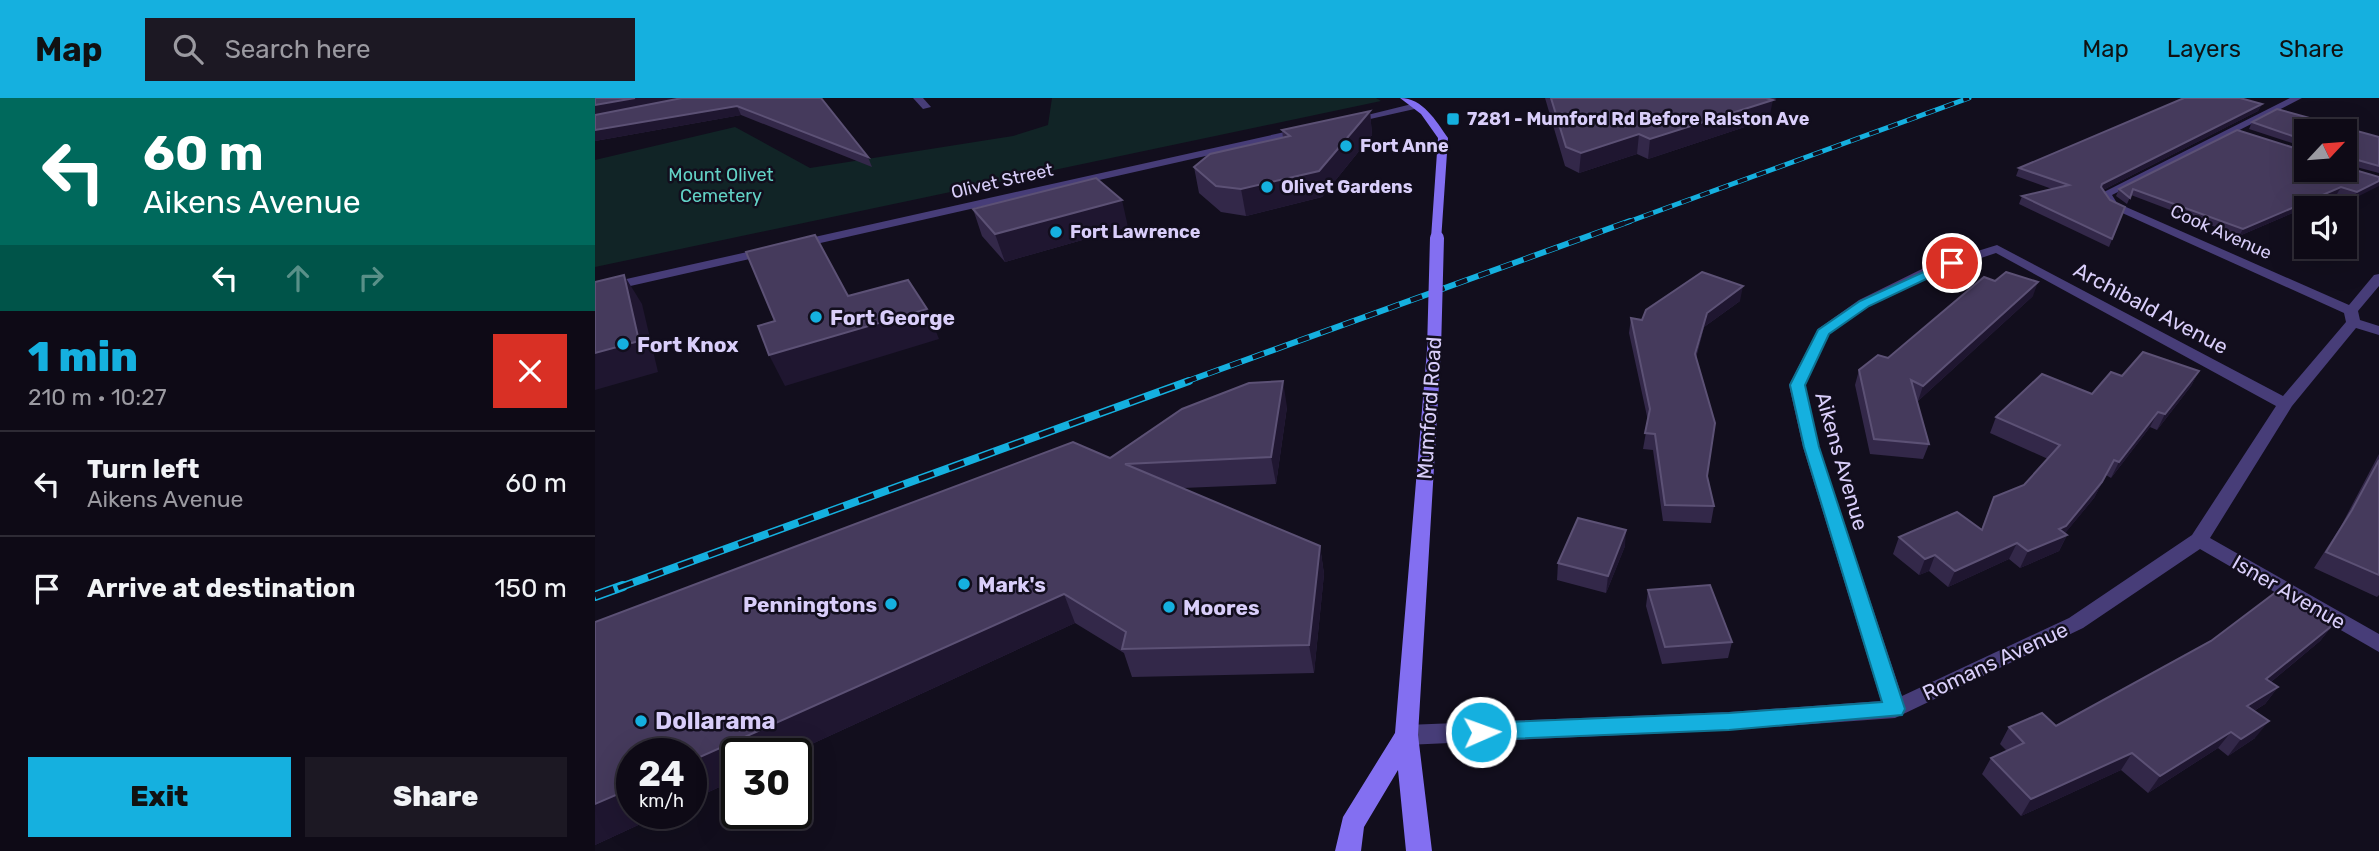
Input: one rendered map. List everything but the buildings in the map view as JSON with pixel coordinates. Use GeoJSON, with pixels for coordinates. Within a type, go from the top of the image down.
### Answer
{"type":"FeatureCollection","features":[{"type":"Feature","properties":{"kind":"street"},"geometry":{"type":"LineString","coordinates":[[918,98],[926,107]]}},
{"type":"Feature","properties":{"kind":"street","name":"Mumford Road"},"geometry":{"type":"LineString","coordinates":[[1405,98],[1416,106],[1443,138],[1434,350],[1406,735],[1419,851]]}},
{"type":"Feature","properties":{"kind":"street"},"geometry":{"type":"LineString","coordinates":[[2234,130],[2297,98]]}},
{"type":"Feature","properties":{"kind":"street"},"geometry":{"type":"LineString","coordinates":[[1336,124],[1416,106]]}},
{"type":"Feature","properties":{"kind":"street","name":"Olivet Street"},"geometry":{"type":"LineString","coordinates":[[595,290],[1311,130]]}},
{"type":"Feature","properties":{"kind":"street"},"geometry":{"type":"LineString","coordinates":[[2234,130],[2246,135]]}},
{"type":"Feature","properties":{"kind":"street","name":"Cook Avenue"},"geometry":{"type":"LineString","coordinates":[[2234,130],[2106,194],[2113,205],[2379,331]]}},
{"type":"Feature","properties":{"kind":"street","name":"Archibald Avenue"},"geometry":{"type":"LineString","coordinates":[[1997,249],[2285,404]]}},
{"type":"Feature","properties":{"kind":"street","name":"Aikens Avenue"},"geometry":{"type":"LineString","coordinates":[[1895,709],[1811,447],[1797,385],[1823,332],[1864,303],[1931,270],[1997,249]]}},
{"type":"Feature","properties":{"kind":"street","name":"Romans Avenue"},"geometry":{"type":"LineString","coordinates":[[1406,735],[1729,722],[1895,709],[2076,623],[2199,540],[2285,404],[2379,278]]}},
{"type":"Feature","properties":{"kind":"street","name":"Isner Avenue"},"geometry":{"type":"LineString","coordinates":[[2199,540],[2379,644]]}},
{"type":"Feature","properties":{"kind":"street","name":"Mumford Road"},"geometry":{"type":"LineString","coordinates":[[1347,851],[1352,825],[1406,735]]}},
{"type":"Feature","properties":{"kind":"green space","name":"Mount Olivet Cemetery"},"geometry":{"type":"Polygon","coordinates":[[[1052,98],[1376,98],[1381,101],[595,267],[595,160],[735,127],[810,168],[1013,136],[1048,125],[1052,98]]]}},
{"type":"Feature","properties":{"kind":"railway"},"geometry":{"type":"LineString","coordinates":[[1625,223],[1969,98]]}},
{"type":"Feature","properties":{"kind":"railway"},"geometry":{"type":"LineString","coordinates":[[1185,382],[1630,221]]}},
{"type":"Feature","properties":{"kind":"railway"},"geometry":{"type":"LineString","coordinates":[[618,588],[1189,381]]}},
{"type":"Feature","properties":{"kind":"railway"},"geometry":{"type":"LineString","coordinates":[[595,596],[623,586]]}},
{"type":"Feature","properties":{"kind":"place","name":"7281 - Mumford Rd Before Ralston Ave"},"geometry":{"type":"Point","coordinates":[1453,119]}},
{"type":"Feature","properties":{"kind":"place","name":"Fort Anne"},"geometry":{"type":"Point","coordinates":[1346,146]}},
{"type":"Feature","properties":{"kind":"place","name":"Olivet Gardens"},"geometry":{"type":"Point","coordinates":[1267,187]}},
{"type":"Feature","properties":{"kind":"place","name":"Fort Lawrence"},"geometry":{"type":"Point","coordinates":[1056,232]}},
{"type":"Feature","properties":{"kind":"place","name":"Fort George"},"geometry":{"type":"Point","coordinates":[816,317]}},
{"type":"Feature","properties":{"kind":"place","name":"Fort Knox"},"geometry":{"type":"Point","coordinates":[623,344]}},
{"type":"Feature","properties":{"kind":"place","name":"Mark's"},"geometry":{"type":"Point","coordinates":[964,584]}},
{"type":"Feature","properties":{"kind":"place","name":"Penningtons"},"geometry":{"type":"Point","coordinates":[891,604]}},
{"type":"Feature","properties":{"kind":"place","name":"Moores"},"geometry":{"type":"Point","coordinates":[1169,607]}},
{"type":"Feature","properties":{"kind":"place","name":"Dollarama"},"geometry":{"type":"Point","coordinates":[641,721]}},
{"type":"Feature","properties":{"kind":"route"},"geometry":{"type":"LineString","coordinates":[[1481,732],[1729,722],[1895,709],[1811,447],[1797,385],[1823,332],[1864,303],[1931,270],[1952,263]]}}]}
